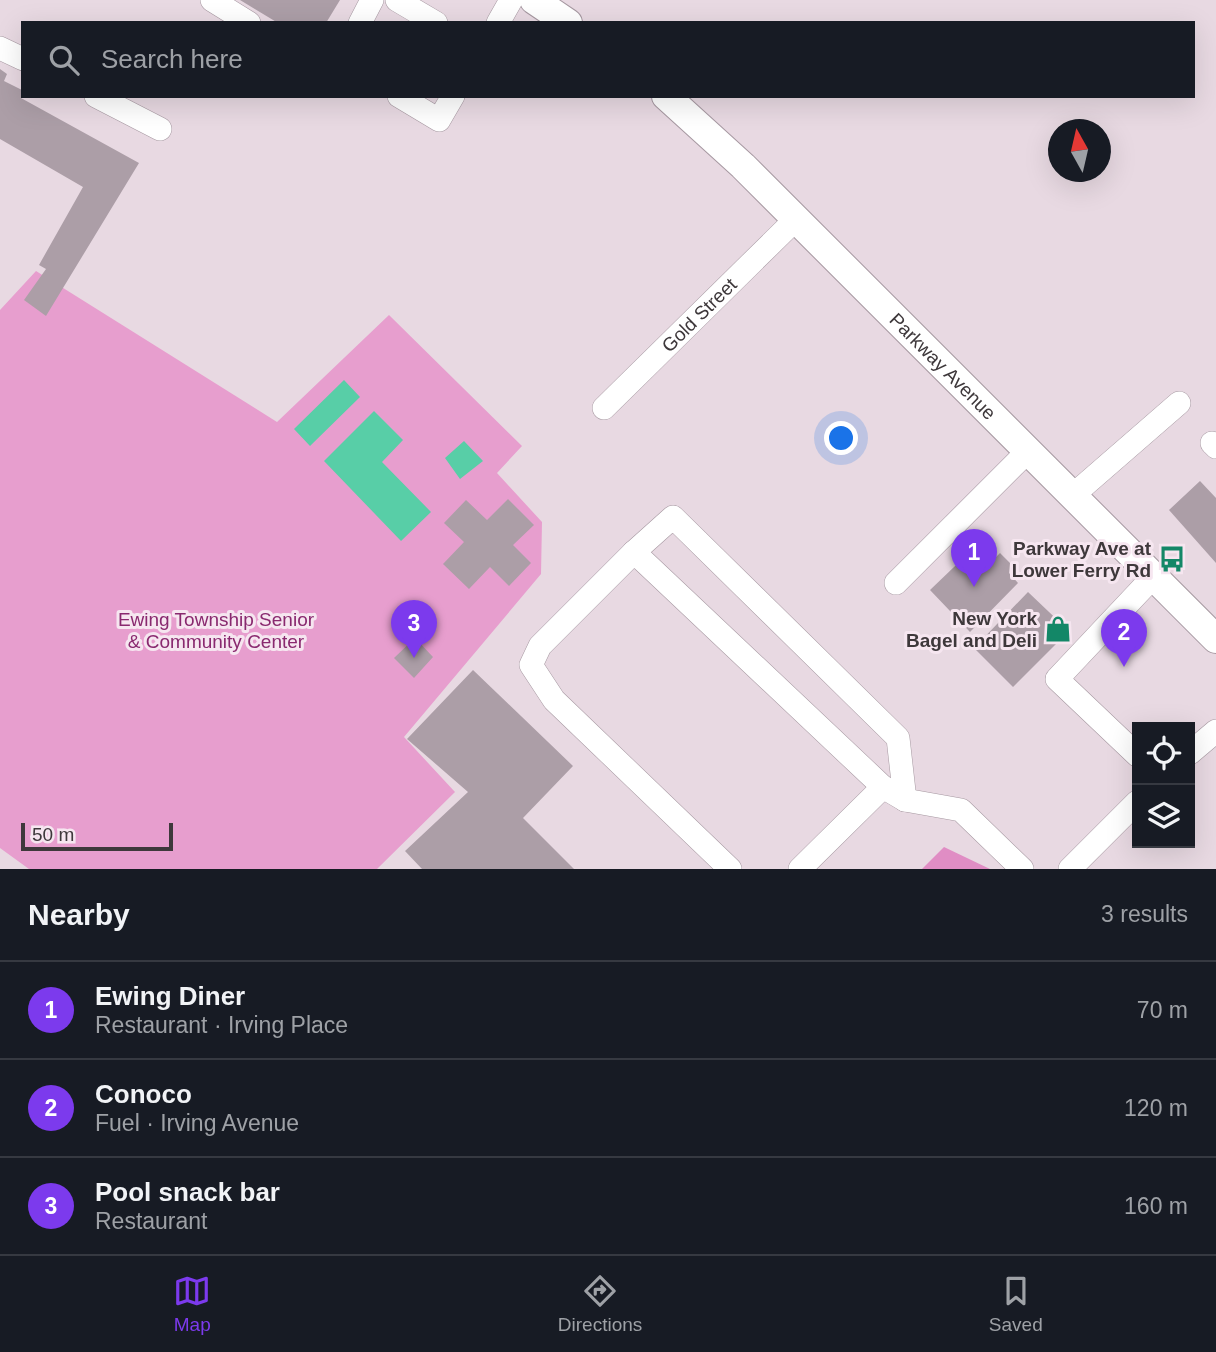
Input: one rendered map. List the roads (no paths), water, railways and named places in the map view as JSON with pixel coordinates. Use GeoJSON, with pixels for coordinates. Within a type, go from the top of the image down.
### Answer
{"type":"FeatureCollection","features":[{"type":"Feature","properties":{"kind":"main road"},"geometry":{"type":"LineString","coordinates":[[534,0],[565,21]]}},
{"type":"Feature","properties":{"kind":"main road","name":"Parkway Avenue"},"geometry":{"type":"LineString","coordinates":[[668,98],[743,166],[794,220],[1216,639]]}},
{"type":"Feature","properties":{"kind":"street"},"geometry":{"type":"LineString","coordinates":[[212,0],[246,21]]}},
{"type":"Feature","properties":{"kind":"street"},"geometry":{"type":"LineString","coordinates":[[361,21],[372,0]]}},
{"type":"Feature","properties":{"kind":"street"},"geometry":{"type":"LineString","coordinates":[[397,0],[433,21]]}},
{"type":"Feature","properties":{"kind":"street"},"geometry":{"type":"LineString","coordinates":[[499,21],[511,0]]}},
{"type":"Feature","properties":{"kind":"street"},"geometry":{"type":"LineString","coordinates":[[0,48],[21,58]]}},
{"type":"Feature","properties":{"kind":"street"},"geometry":{"type":"LineString","coordinates":[[100,98],[160,129]]}},
{"type":"Feature","properties":{"kind":"street"},"geometry":{"type":"LineString","coordinates":[[402,98],[439,120],[452,98]]}},
{"type":"Feature","properties":{"kind":"street","name":"Gold Street"},"geometry":{"type":"LineString","coordinates":[[604,408],[794,220]]}},
{"type":"Feature","properties":{"kind":"street"},"geometry":{"type":"LineString","coordinates":[[1072,496],[1180,403]]}},
{"type":"Feature","properties":{"kind":"street"},"geometry":{"type":"LineString","coordinates":[[897,583],[1028,452]]}},
{"type":"Feature","properties":{"kind":"street"},"geometry":{"type":"LineString","coordinates":[[730,869],[554,700],[531,665],[540,646],[673,517],[898,738],[905,800]]}},
{"type":"Feature","properties":{"kind":"street"},"geometry":{"type":"LineString","coordinates":[[634,552],[883,787],[905,800],[961,810],[1022,869]]}},
{"type":"Feature","properties":{"kind":"street"},"geometry":{"type":"LineString","coordinates":[[1132,750],[1057,679],[1153,577]]}},
{"type":"Feature","properties":{"kind":"street"},"geometry":{"type":"LineString","coordinates":[[1195,749],[1216,731]]}},
{"type":"Feature","properties":{"kind":"street"},"geometry":{"type":"LineString","coordinates":[[800,869],[883,787]]}},
{"type":"Feature","properties":{"kind":"street"},"geometry":{"type":"LineString","coordinates":[[1070,869],[1132,807]]}},
{"type":"Feature","properties":{"kind":"place","name":"Parkway Ave at Lower Ferry Rd"},"geometry":{"type":"Point","coordinates":[1172,559]}},
{"type":"Feature","properties":{"kind":"place","name":"Ewing Diner"},"geometry":{"type":"Point","coordinates":[974,587]}},
{"type":"Feature","properties":{"kind":"place","name":"New York Bagel and Deli"},"geometry":{"type":"Point","coordinates":[1058,629]}},
{"type":"Feature","properties":{"kind":"place","name":"Pool snack bar"},"geometry":{"type":"Point","coordinates":[414,658]}},
{"type":"Feature","properties":{"kind":"place","name":"Conoco"},"geometry":{"type":"Point","coordinates":[1124,667]}},
{"type":"Feature","properties":{"kind":"park label","name":"Ewing Township Senior & Community Center"},"geometry":{"type":"Point","coordinates":[216,630]}}]}
